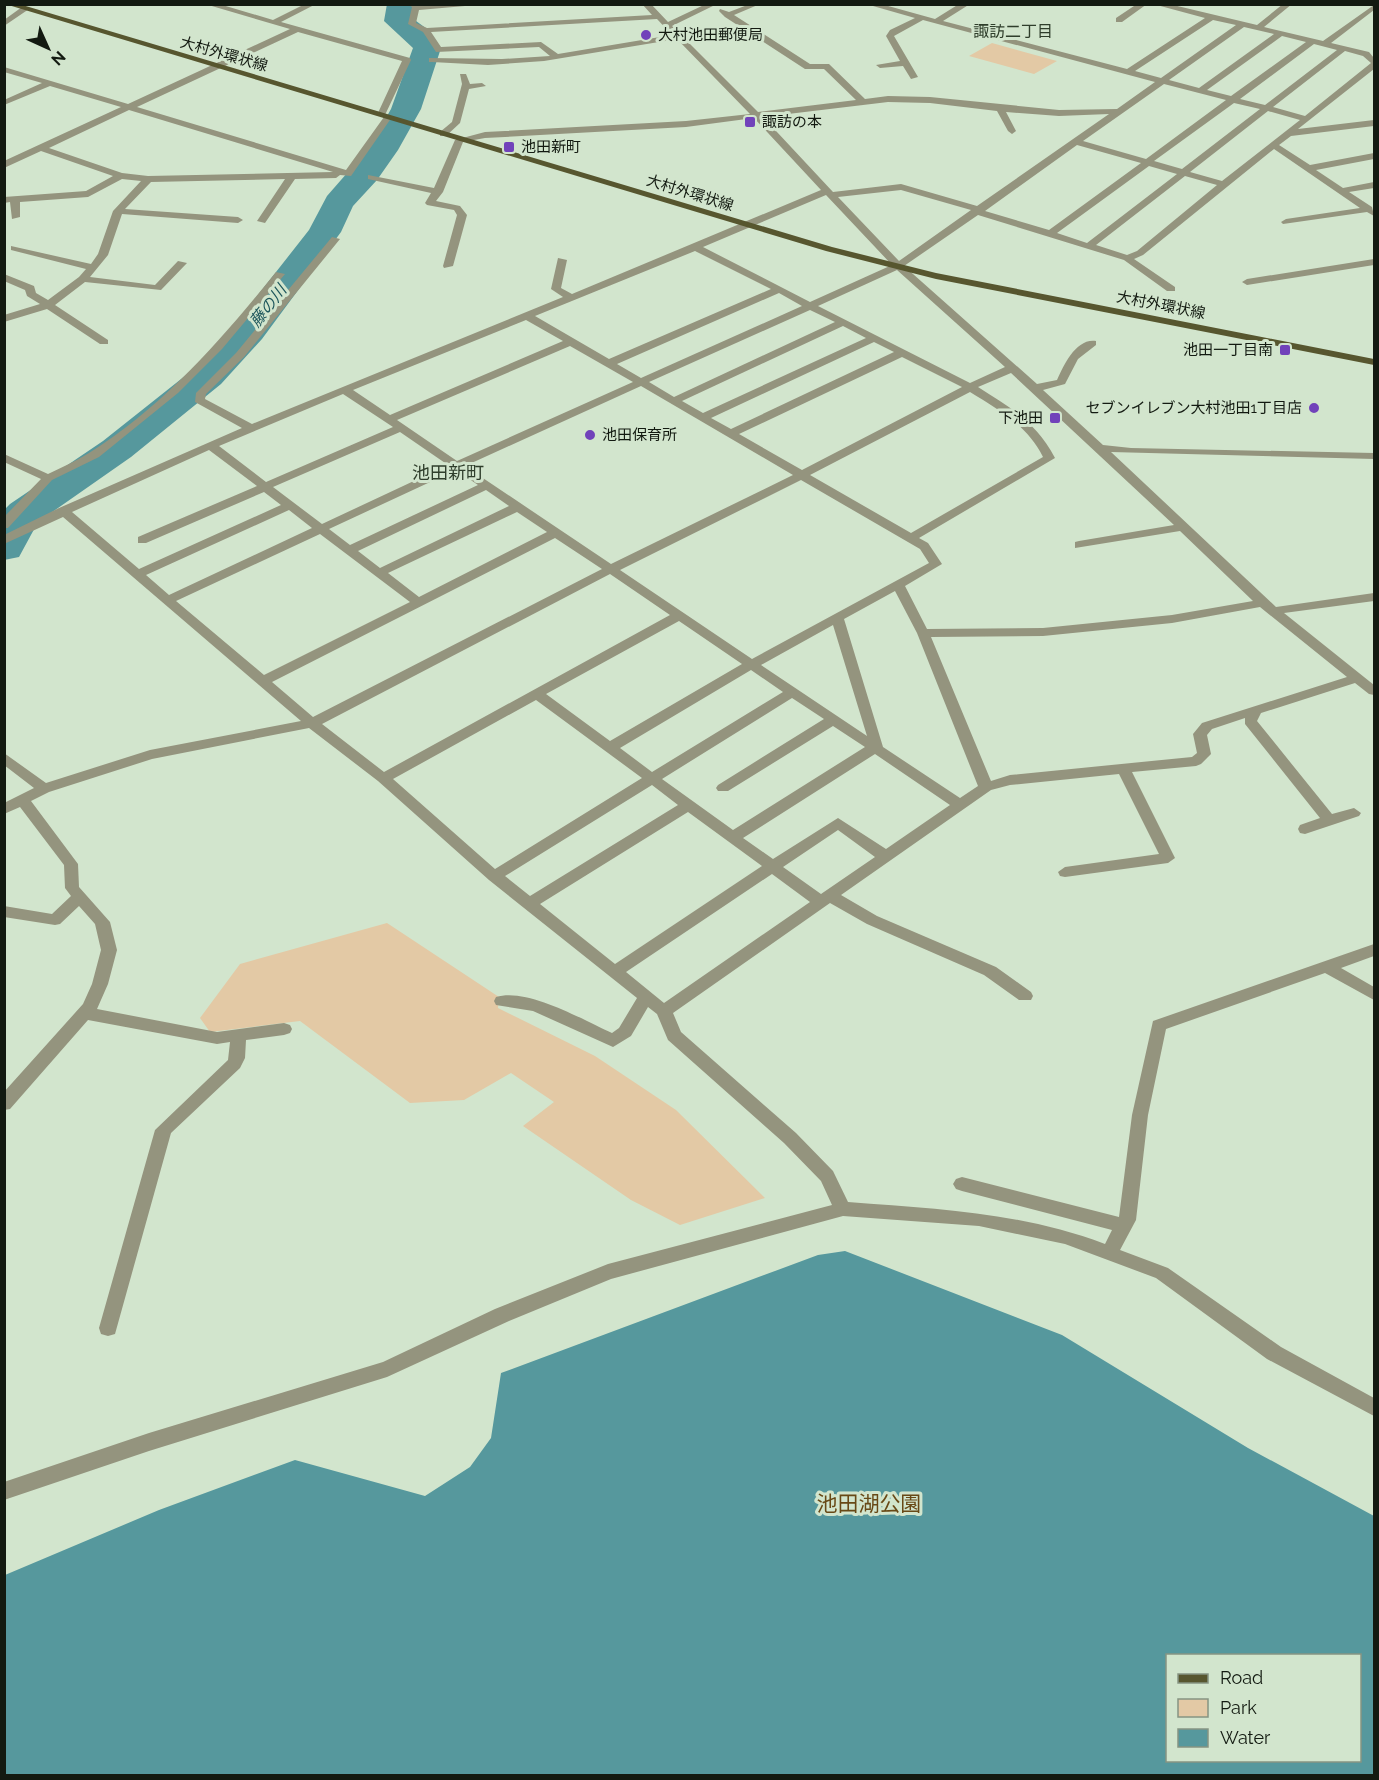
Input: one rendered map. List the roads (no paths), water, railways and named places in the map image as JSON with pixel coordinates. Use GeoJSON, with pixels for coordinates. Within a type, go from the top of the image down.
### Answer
{"type":"FeatureCollection","features":[{"type":"Feature","properties":{"kind":"main road","name":"大村外環状線"},"geometry":{"type":"LineString","coordinates":[[9,4],[747,225],[898,266],[1374,362]]}},
{"type":"Feature","properties":{"kind":"street"},"geometry":{"type":"LineString","coordinates":[[85,4],[153,4]]}},
{"type":"Feature","properties":{"kind":"street"},"geometry":{"type":"LineString","coordinates":[[209,4],[406,60],[386,117],[348,174]]}},
{"type":"Feature","properties":{"kind":"street"},"geometry":{"type":"LineString","coordinates":[[272,23],[312,4]]}},
{"type":"Feature","properties":{"kind":"street"},"geometry":{"type":"LineString","coordinates":[[484,4],[413,6],[412,24],[426,30],[657,17]]}},
{"type":"Feature","properties":{"kind":"street"},"geometry":{"type":"LineString","coordinates":[[646,4],[755,114],[898,266],[1036,388],[1268,607],[1374,691]]}},
{"type":"Feature","properties":{"kind":"street"},"geometry":{"type":"LineString","coordinates":[[666,26],[713,4],[808,67],[826,66],[863,102]]}},
{"type":"Feature","properties":{"kind":"street"},"geometry":{"type":"LineString","coordinates":[[870,4],[1306,119]]}},
{"type":"Feature","properties":{"kind":"street"},"geometry":{"type":"LineString","coordinates":[[936,22],[966,4]]}},
{"type":"Feature","properties":{"kind":"street"},"geometry":{"type":"LineString","coordinates":[[1119,20],[1143,4]]}},
{"type":"Feature","properties":{"kind":"street"},"geometry":{"type":"LineString","coordinates":[[1127,258],[1140,253],[1222,184],[1275,146],[1374,64],[1370,53],[1323,45],[1157,4]]}},
{"type":"Feature","properties":{"kind":"street"},"geometry":{"type":"LineString","coordinates":[[1182,10],[1191,4]]}},
{"type":"Feature","properties":{"kind":"street"},"geometry":{"type":"LineString","coordinates":[[1257,28],[1288,4]]}},
{"type":"Feature","properties":{"kind":"street"},"geometry":{"type":"LineString","coordinates":[[728,15],[756,5]]}},
{"type":"Feature","properties":{"kind":"street"},"geometry":{"type":"LineString","coordinates":[[1323,45],[1374,7]]}},
{"type":"Feature","properties":{"kind":"street"},"geometry":{"type":"LineString","coordinates":[[4,24],[25,9]]}},
{"type":"Feature","properties":{"kind":"street"},"geometry":{"type":"LineString","coordinates":[[914,76],[890,36],[893,32],[921,18]]}},
{"type":"Feature","properties":{"kind":"street"},"geometry":{"type":"LineString","coordinates":[[1128,72],[1210,18]]}},
{"type":"Feature","properties":{"kind":"street"},"geometry":{"type":"LineString","coordinates":[[166,601],[455,466],[898,266],[980,211],[1242,25]]}},
{"type":"Feature","properties":{"kind":"street"},"geometry":{"type":"LineString","coordinates":[[4,165],[296,30]]}},
{"type":"Feature","properties":{"kind":"street"},"geometry":{"type":"LineString","coordinates":[[426,30],[439,50],[541,44],[555,56]]}},
{"type":"Feature","properties":{"kind":"street"},"geometry":{"type":"LineString","coordinates":[[1200,91],[1280,34]]}},
{"type":"Feature","properties":{"kind":"street"},"geometry":{"type":"LineString","coordinates":[[432,60],[507,62],[630,42],[677,37]]}},
{"type":"Feature","properties":{"kind":"street"},"geometry":{"type":"LineString","coordinates":[[1050,234],[1311,42]]}},
{"type":"Feature","properties":{"kind":"street"},"geometry":{"type":"LineString","coordinates":[[1089,246],[1343,49]]}},
{"type":"Feature","properties":{"kind":"street"},"geometry":{"type":"LineString","coordinates":[[880,65],[906,63]]}},
{"type":"Feature","properties":{"kind":"street"},"geometry":{"type":"LineString","coordinates":[[4,69],[348,174]]}},
{"type":"Feature","properties":{"kind":"street"},"geometry":{"type":"LineString","coordinates":[[443,134],[456,123],[464,87],[463,76]]}},
{"type":"Feature","properties":{"kind":"street"},"geometry":{"type":"LineString","coordinates":[[4,103],[50,83]]}},
{"type":"Feature","properties":{"kind":"street"},"geometry":{"type":"LineString","coordinates":[[464,87],[482,86]]}},
{"type":"Feature","properties":{"kind":"street"},"geometry":{"type":"LineString","coordinates":[[448,266],[462,214],[457,208],[430,203],[438,192],[459,140],[485,135],[686,124],[755,114],[909,99],[1059,113],[1122,111]]}},
{"type":"Feature","properties":{"kind":"street"},"geometry":{"type":"LineString","coordinates":[[1000,109],[1012,131]]}},
{"type":"Feature","properties":{"kind":"street"},"geometry":{"type":"LineString","coordinates":[[1290,134],[1374,123]]}},
{"type":"Feature","properties":{"kind":"street"},"geometry":{"type":"LineString","coordinates":[[1078,142],[1222,184]]}},
{"type":"Feature","properties":{"kind":"street"},"geometry":{"type":"LineString","coordinates":[[1275,146],[1306,169],[1372,211]]}},
{"type":"Feature","properties":{"kind":"street"},"geometry":{"type":"LineString","coordinates":[[41,148],[121,176],[148,179],[348,174]]}},
{"type":"Feature","properties":{"kind":"street"},"geometry":{"type":"LineString","coordinates":[[1306,169],[1374,156]]}},
{"type":"Feature","properties":{"kind":"street"},"geometry":{"type":"LineString","coordinates":[[15,217],[10,199],[88,194],[121,176]]}},
{"type":"Feature","properties":{"kind":"street"},"geometry":{"type":"LineString","coordinates":[[262,221],[291,177]]}},
{"type":"Feature","properties":{"kind":"street"},"geometry":{"type":"LineString","coordinates":[[371,177],[438,192]]}},
{"type":"Feature","properties":{"kind":"street"},"geometry":{"type":"LineString","coordinates":[[4,319],[48,305],[83,279],[104,255],[118,211],[148,179]]}},
{"type":"Feature","properties":{"kind":"street"},"geometry":{"type":"LineString","coordinates":[[1339,191],[1374,185]]}},
{"type":"Feature","properties":{"kind":"street"},"geometry":{"type":"LineString","coordinates":[[4,540],[211,446],[828,193],[901,187],[1127,258],[1171,289]]}},
{"type":"Feature","properties":{"kind":"street"},"geometry":{"type":"LineString","coordinates":[[118,211],[238,220]]}},
{"type":"Feature","properties":{"kind":"street"},"geometry":{"type":"LineString","coordinates":[[1287,222],[1372,211]]}},
{"type":"Feature","properties":{"kind":"street"},"geometry":{"type":"LineString","coordinates":[[252,429],[200,400],[201,393],[240,355],[335,239]]}},
{"type":"Feature","properties":{"kind":"street"},"geometry":{"type":"LineString","coordinates":[[695,247],[969,387],[1018,417],[1040,440],[1049,458],[911,538]]}},
{"type":"Feature","properties":{"kind":"street"},"geometry":{"type":"LineString","coordinates":[[14,248],[92,267]]}},
{"type":"Feature","properties":{"kind":"street"},"geometry":{"type":"LineString","coordinates":[[562,260],[556,289],[570,297]]}},
{"type":"Feature","properties":{"kind":"street"},"geometry":{"type":"LineString","coordinates":[[1247,282],[1374,262]]}},
{"type":"Feature","properties":{"kind":"street"},"geometry":{"type":"LineString","coordinates":[[83,279],[157,288],[182,263]]}},
{"type":"Feature","properties":{"kind":"street"},"geometry":{"type":"LineString","coordinates":[[4,525],[48,478],[99,452],[187,380],[238,327],[280,274]]}},
{"type":"Feature","properties":{"kind":"street"},"geometry":{"type":"LineString","coordinates":[[4,277],[30,288],[31,294],[104,342]]}},
{"type":"Feature","properties":{"kind":"street"},"geometry":{"type":"LineString","coordinates":[[610,363],[778,290]]}},
{"type":"Feature","properties":{"kind":"street"},"geometry":{"type":"LineString","coordinates":[[527,316],[911,538],[924,546],[936,564],[752,664],[610,747]]}},
{"type":"Feature","properties":{"kind":"street"},"geometry":{"type":"LineString","coordinates":[[675,400],[841,323]]}},
{"type":"Feature","properties":{"kind":"street"},"geometry":{"type":"LineString","coordinates":[[704,417],[872,339]]}},
{"type":"Feature","properties":{"kind":"street"},"geometry":{"type":"LineString","coordinates":[[142,540],[265,486],[572,341]]}},
{"type":"Feature","properties":{"kind":"street"},"geometry":{"type":"LineString","coordinates":[[1036,388],[1061,382],[1072,357],[1092,343]]}},
{"type":"Feature","properties":{"kind":"street"},"geometry":{"type":"LineString","coordinates":[[732,433],[901,353]]}},
{"type":"Feature","properties":{"kind":"street"},"geometry":{"type":"LineString","coordinates":[[4,809],[44,789],[150,755],[312,723],[609,570],[802,475],[969,387],[1014,368]]}},
{"type":"Feature","properties":{"kind":"street"},"geometry":{"type":"LineString","coordinates":[[345,390],[609,570],[877,746],[960,805]]}},
{"type":"Feature","properties":{"kind":"street"},"geometry":{"type":"LineString","coordinates":[[211,446],[418,602]]}},
{"type":"Feature","properties":{"kind":"street"},"geometry":{"type":"LineString","coordinates":[[1101,448],[1131,451],[1374,456]]}},
{"type":"Feature","properties":{"kind":"street"},"geometry":{"type":"LineString","coordinates":[[4,457],[48,478]]}},
{"type":"Feature","properties":{"kind":"street"},"geometry":{"type":"LineString","coordinates":[[350,550],[486,486]]}},
{"type":"Feature","properties":{"kind":"street"},"geometry":{"type":"LineString","coordinates":[[136,575],[290,505]]}},
{"type":"Feature","properties":{"kind":"street"},"geometry":{"type":"LineString","coordinates":[[379,573],[517,507]]}},
{"type":"Feature","properties":{"kind":"street"},"geometry":{"type":"LineString","coordinates":[[63,512],[312,723],[383,778],[494,876],[664,1011],[674,1036],[790,1138],[827,1176],[843,1209]]}},
{"type":"Feature","properties":{"kind":"street"},"geometry":{"type":"LineString","coordinates":[[1078,545],[1184,527]]}},
{"type":"Feature","properties":{"kind":"street"},"geometry":{"type":"LineString","coordinates":[[263,681],[555,533]]}},
{"type":"Feature","properties":{"kind":"street"},"geometry":{"type":"LineString","coordinates":[[898,584],[923,633],[986,787]]}},
{"type":"Feature","properties":{"kind":"street"},"geometry":{"type":"LineString","coordinates":[[923,633],[1043,632],[1374,597]]}},
{"type":"Feature","properties":{"kind":"street"},"geometry":{"type":"LineString","coordinates":[[383,778],[680,615]]}},
{"type":"Feature","properties":{"kind":"street"},"geometry":{"type":"LineString","coordinates":[[837,617],[877,746]]}},
{"type":"Feature","properties":{"kind":"street"},"geometry":{"type":"LineString","coordinates":[[664,1011],[986,787],[1010,780],[1196,761],[1204,754],[1200,734],[1207,726],[1356,678]]}},
{"type":"Feature","properties":{"kind":"street"},"geometry":{"type":"LineString","coordinates":[[494,876],[651,777],[794,691]]}},
{"type":"Feature","properties":{"kind":"street"},"geometry":{"type":"LineString","coordinates":[[535,693],[773,867],[825,899],[990,971],[1025,996]]}},
{"type":"Feature","properties":{"kind":"street"},"geometry":{"type":"LineString","coordinates":[[1256,710],[1250,721],[1329,820]]}},
{"type":"Feature","properties":{"kind":"street"},"geometry":{"type":"LineString","coordinates":[[723,788],[834,719]]}},
{"type":"Feature","properties":{"kind":"street"},"geometry":{"type":"LineString","coordinates":[[733,837],[877,746]]}},
{"type":"Feature","properties":{"kind":"street"},"geometry":{"type":"LineString","coordinates":[[4,757],[44,789]]}},
{"type":"Feature","properties":{"kind":"street"},"geometry":{"type":"LineString","coordinates":[[1065,872],[1168,858],[1124,770]]}},
{"type":"Feature","properties":{"kind":"street"},"geometry":{"type":"LineString","coordinates":[[4,1104],[85,1013],[100,984],[109,951],[102,922],[72,888],[71,864],[23,800]]}},
{"type":"Feature","properties":{"kind":"street"},"geometry":{"type":"LineString","coordinates":[[529,904],[689,805]]}},
{"type":"Feature","properties":{"kind":"street"},"geometry":{"type":"LineString","coordinates":[[1305,829],[1354,813]]}},
{"type":"Feature","properties":{"kind":"street"},"geometry":{"type":"LineString","coordinates":[[615,972],[838,824],[886,857]]}},
{"type":"Feature","properties":{"kind":"street"},"geometry":{"type":"LineString","coordinates":[[4,911],[55,920],[80,896]]}},
{"type":"Feature","properties":{"kind":"street"},"geometry":{"type":"LineString","coordinates":[[1109,1253],[1127,1220],[1140,1115],[1159,1025],[1374,950]]}},
{"type":"Feature","properties":{"kind":"street"},"geometry":{"type":"LineString","coordinates":[[1327,967],[1374,994]]}},
{"type":"Feature","properties":{"kind":"street"},"geometry":{"type":"LineString","coordinates":[[502,1001],[536,1005],[613,1041],[625,1032],[646,996]]}},
{"type":"Feature","properties":{"kind":"street"},"geometry":{"type":"LineString","coordinates":[[85,1013],[217,1038],[284,1029]]}},
{"type":"Feature","properties":{"kind":"street"},"geometry":{"type":"LineString","coordinates":[[108,1328],[163,1130],[234,1064],[237,1058],[238,1036]]}},
{"type":"Feature","properties":{"kind":"street"},"geometry":{"type":"LineString","coordinates":[[962,1184],[1124,1226]]}},
{"type":"Feature","properties":{"kind":"street"},"geometry":{"type":"LineString","coordinates":[[4,1491],[149,1442],[387,1369],[502,1315],[608,1272],[843,1209],[979,1219],[1066,1237],[1109,1253],[1162,1273],[1274,1353],[1374,1408]]}},
{"type":"Feature","properties":{"kind":"water","name":"池田湖公園"},"geometry":{"type":"Polygon","coordinates":[[[845,1251],[1062,1335],[1248,1448],[1374,1516],[1374,1775],[5,1775],[5,1575],[159,1510],[295,1460],[425,1496],[470,1467],[491,1438],[501,1373],[818,1255],[845,1251]]]}},
{"type":"Feature","properties":{"kind":"waterway","name":"藤の川"},"geometry":{"type":"LineString","coordinates":[[4,548],[13,526],[24,513],[117,449],[208,376],[249,331],[325,232],[338,203],[366,173],[383,150],[406,109],[427,48],[417,35],[398,21],[400,4]]}},
{"type":"Feature","properties":{"kind":"place","name":"大村池田郵便局"},"geometry":{"type":"Point","coordinates":[646,35]}},
{"type":"Feature","properties":{"kind":"place","name":"諏訪の本"},"geometry":{"type":"Point","coordinates":[750,122]}},
{"type":"Feature","properties":{"kind":"place","name":"池田新町"},"geometry":{"type":"Point","coordinates":[509,147]}},
{"type":"Feature","properties":{"kind":"place","name":"池田一丁目南"},"geometry":{"type":"Point","coordinates":[1285,350]}},
{"type":"Feature","properties":{"kind":"place","name":"セブンイレブン大村池田1丁目店"},"geometry":{"type":"Point","coordinates":[1314,408]}},
{"type":"Feature","properties":{"kind":"place","name":"下池田"},"geometry":{"type":"Point","coordinates":[1055,418]}},
{"type":"Feature","properties":{"kind":"place","name":"池田保育所"},"geometry":{"type":"Point","coordinates":[590,435]}},
{"type":"Feature","properties":{"kind":"district","name":"諏訪二丁目"},"geometry":{"type":"Point","coordinates":[1013,31]}},
{"type":"Feature","properties":{"kind":"district","name":"池田新町"},"geometry":{"type":"Point","coordinates":[448,472]}}]}
